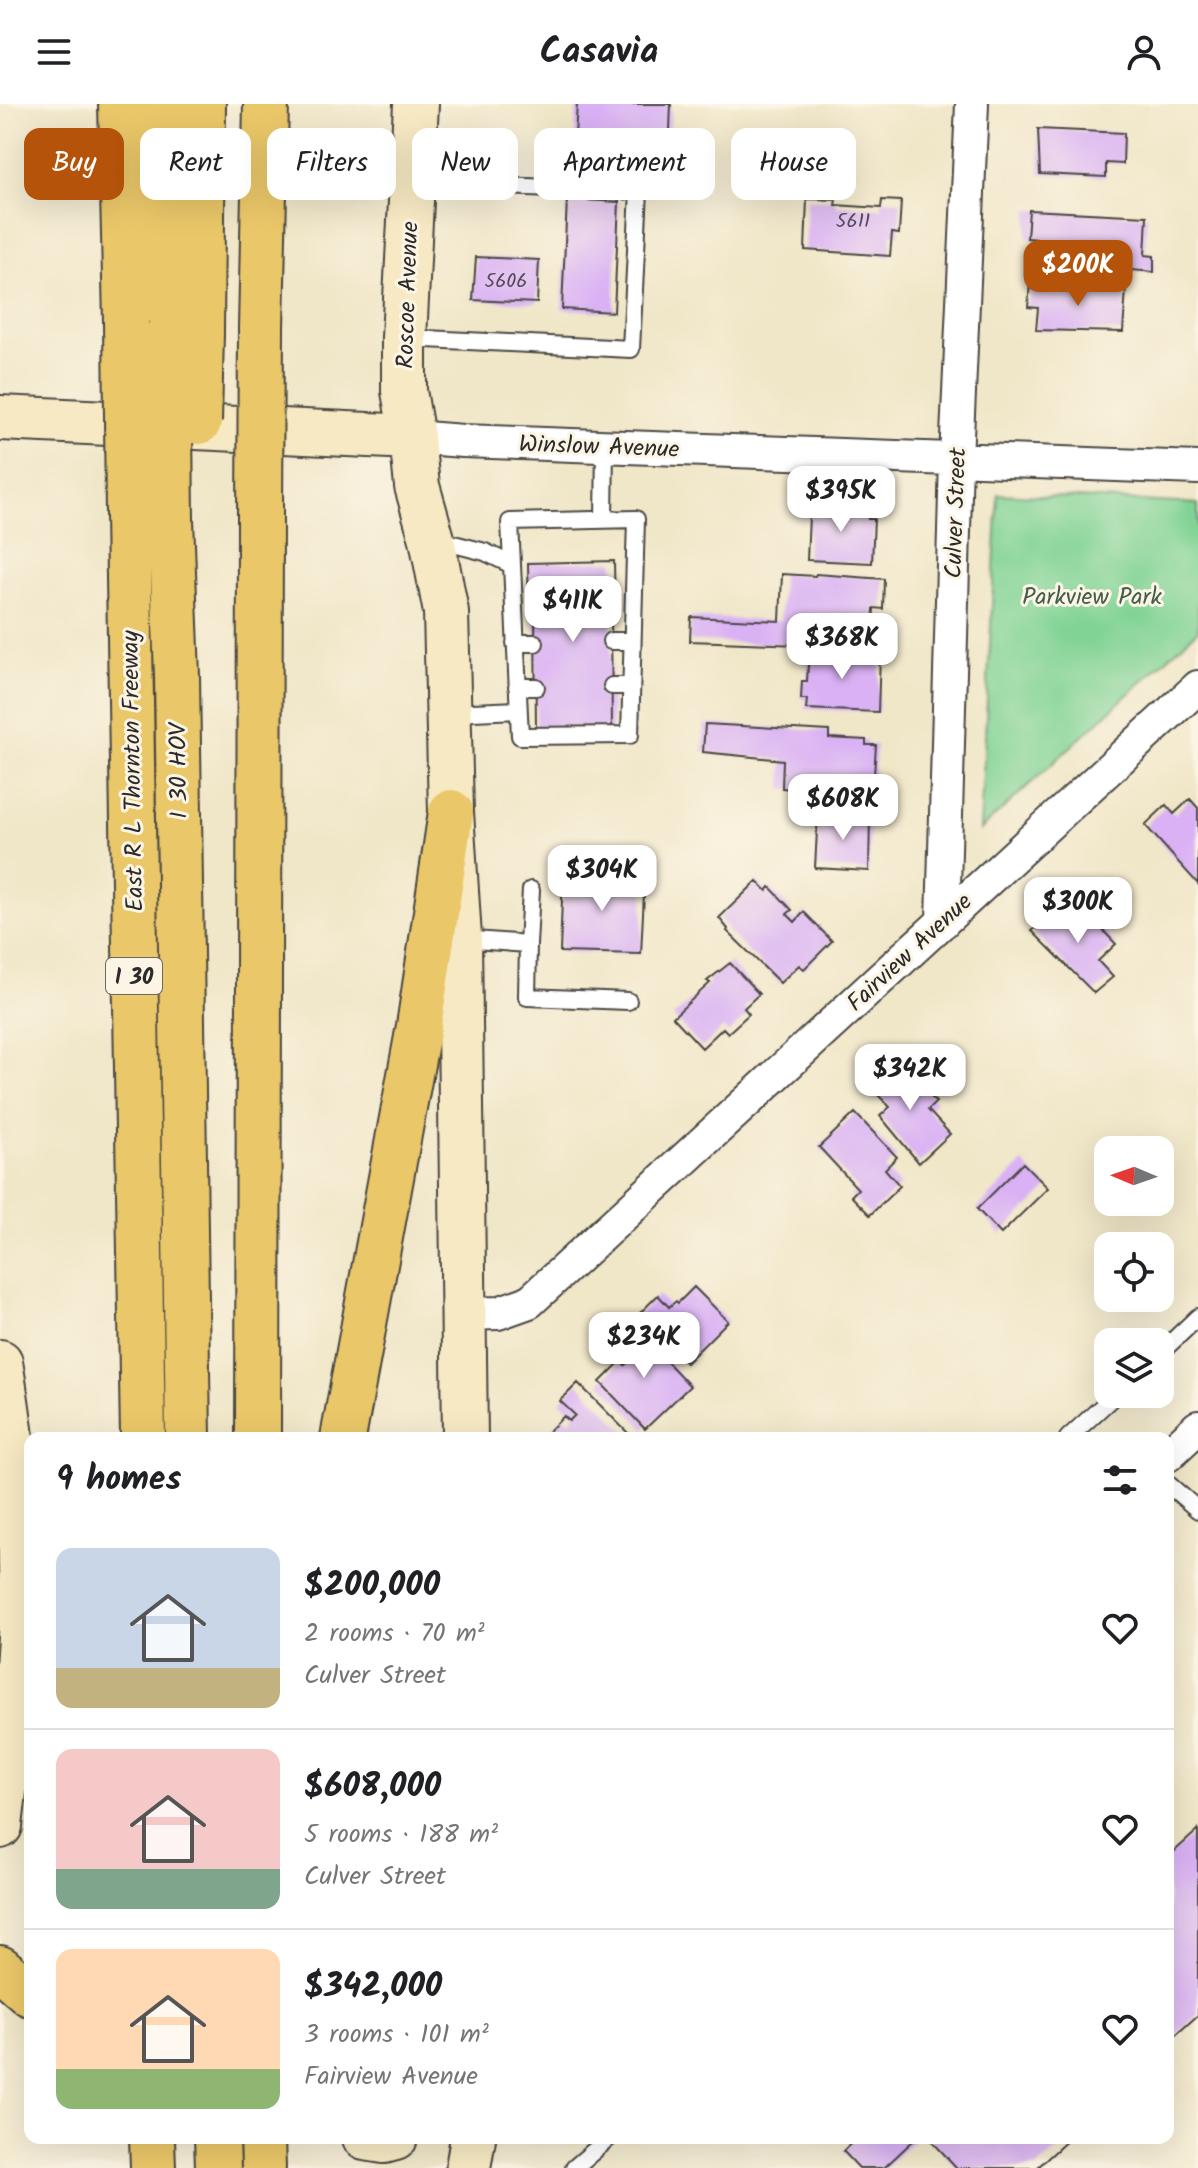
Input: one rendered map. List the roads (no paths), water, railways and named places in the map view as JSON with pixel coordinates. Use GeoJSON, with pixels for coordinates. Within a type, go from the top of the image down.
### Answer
{"type":"FeatureCollection","features":[{"type":"Feature","properties":{"kind":"main road","name":"East R L Thornton Freeway"},"geometry":{"type":"LineString","coordinates":[[121,104],[143,1432]]}},
{"type":"Feature","properties":{"kind":"main road","name":"I 30 HOV"},"geometry":{"type":"LineString","coordinates":[[163,104],[185,332]]}},
{"type":"Feature","properties":{"kind":"main road","name":"I 30 HOV"},"geometry":{"type":"LineString","coordinates":[[203,104],[185,332],[184,519],[198,1048],[204,1432]]}},
{"type":"Feature","properties":{"kind":"main road"},"geometry":{"type":"LineString","coordinates":[[258,1432],[261,328],[266,104]]}},
{"type":"Feature","properties":{"kind":"main road","name":"Roscoe Avenue"},"geometry":{"type":"LineString","coordinates":[[415,128],[416,104]]}},
{"type":"Feature","properties":{"kind":"main road","name":"Roscoe Avenue"},"geometry":{"type":"LineString","coordinates":[[412,183],[404,338],[404,391],[412,437]]}},
{"type":"Feature","properties":{"kind":"main road","name":"Winslow Avenue"},"geometry":{"type":"LineString","coordinates":[[0,418],[412,437]]}},
{"type":"Feature","properties":{"kind":"main road"},"geometry":{"type":"LineString","coordinates":[[412,437],[417,486],[432,539],[446,612],[451,812],[459,938],[465,1432]]}},
{"type":"Feature","properties":{"kind":"main road","name":"I 30 HOV"},"geometry":{"type":"LineString","coordinates":[[184,519],[177,676],[188,1432]]}},
{"type":"Feature","properties":{"kind":"main road"},"geometry":{"type":"LineString","coordinates":[[344,1432],[419,1026],[451,812]]}},
{"type":"Feature","properties":{"kind":"main road"},"geometry":{"type":"LineString","coordinates":[[0,1362],[7,1439],[11,1554],[20,1636],[6,1735],[0,1826]]}},
{"type":"Feature","properties":{"kind":"main road"},"geometry":{"type":"LineString","coordinates":[[6,1735],[24,1824]]}},
{"type":"Feature","properties":{"kind":"main road"},"geometry":{"type":"LineString","coordinates":[[0,1968],[24,1989]]}},
{"type":"Feature","properties":{"kind":"main road"},"geometry":{"type":"LineString","coordinates":[[152,2144],[153,2168]]}},
{"type":"Feature","properties":{"kind":"main road"},"geometry":{"type":"LineString","coordinates":[[196,2144],[219,2168]]}},
{"type":"Feature","properties":{"kind":"main road"},"geometry":{"type":"LineString","coordinates":[[200,2144],[201,2168]]}},
{"type":"Feature","properties":{"kind":"main road"},"geometry":{"type":"LineString","coordinates":[[217,2144],[219,2168]]}},
{"type":"Feature","properties":{"kind":"main road"},"geometry":{"type":"LineString","coordinates":[[262,2144],[263,2168]]}},
{"type":"Feature","properties":{"kind":"main road"},"geometry":{"type":"LineString","coordinates":[[470,2168],[472,2144]]}},
{"type":"Feature","properties":{"kind":"street","name":"Culver Street"},"geometry":{"type":"LineString","coordinates":[[943,922],[956,459],[972,104]]}},
{"type":"Feature","properties":{"kind":"street","name":"Winslow Avenue"},"geometry":{"type":"LineString","coordinates":[[412,437],[1198,468]]}},
{"type":"Feature","properties":{"kind":"street","name":"Fairview Avenue"},"geometry":{"type":"LineString","coordinates":[[464,1314],[498,1313],[529,1302],[1198,687]]}},
{"type":"Feature","properties":{"kind":"street"},"geometry":{"type":"LineString","coordinates":[[1174,1449],[1198,1427]]}},
{"type":"Feature","properties":{"kind":"lane"},"geometry":{"type":"LineString","coordinates":[[404,338],[631,349],[639,191],[518,187]]}},
{"type":"Feature","properties":{"kind":"lane"},"geometry":{"type":"LineString","coordinates":[[604,519],[605,446]]}},
{"type":"Feature","properties":{"kind":"lane"},"geometry":{"type":"LineString","coordinates":[[636,519],[630,735],[520,736],[512,565],[510,522],[636,519]]}},
{"type":"Feature","properties":{"kind":"lane"},"geometry":{"type":"LineString","coordinates":[[432,539],[485,552],[512,565]]}},
{"type":"Feature","properties":{"kind":"lane"},"geometry":{"type":"LineString","coordinates":[[611,641],[632,641]]}},
{"type":"Feature","properties":{"kind":"lane"},"geometry":{"type":"LineString","coordinates":[[515,643],[535,643]]}},
{"type":"Feature","properties":{"kind":"lane"},"geometry":{"type":"LineString","coordinates":[[612,686],[631,686]]}},
{"type":"Feature","properties":{"kind":"lane"},"geometry":{"type":"LineString","coordinates":[[517,687],[536,687]]}},
{"type":"Feature","properties":{"kind":"lane"},"geometry":{"type":"LineString","coordinates":[[449,713],[518,710]]}},
{"type":"Feature","properties":{"kind":"lane"},"geometry":{"type":"LineString","coordinates":[[531,890],[527,997],[628,1001]]}},
{"type":"Feature","properties":{"kind":"lane"},"geometry":{"type":"LineString","coordinates":[[459,938],[528,944]]}},
{"type":"Feature","properties":{"kind":"lane"},"geometry":{"type":"LineString","coordinates":[[1174,1340],[1198,1317]]}},
{"type":"Feature","properties":{"kind":"lane"},"geometry":{"type":"LineString","coordinates":[[1075,1432],[1101,1408]]}},
{"type":"Feature","properties":{"kind":"lane"},"geometry":{"type":"LineString","coordinates":[[1174,1489],[1198,1510]]}},
{"type":"Feature","properties":{"kind":"lane"},"geometry":{"type":"LineString","coordinates":[[574,2168],[602,2144]]}},
{"type":"Feature","properties":{"kind":"park label","name":"Parkview Park"},"geometry":{"type":"Point","coordinates":[1092,596]}}]}
